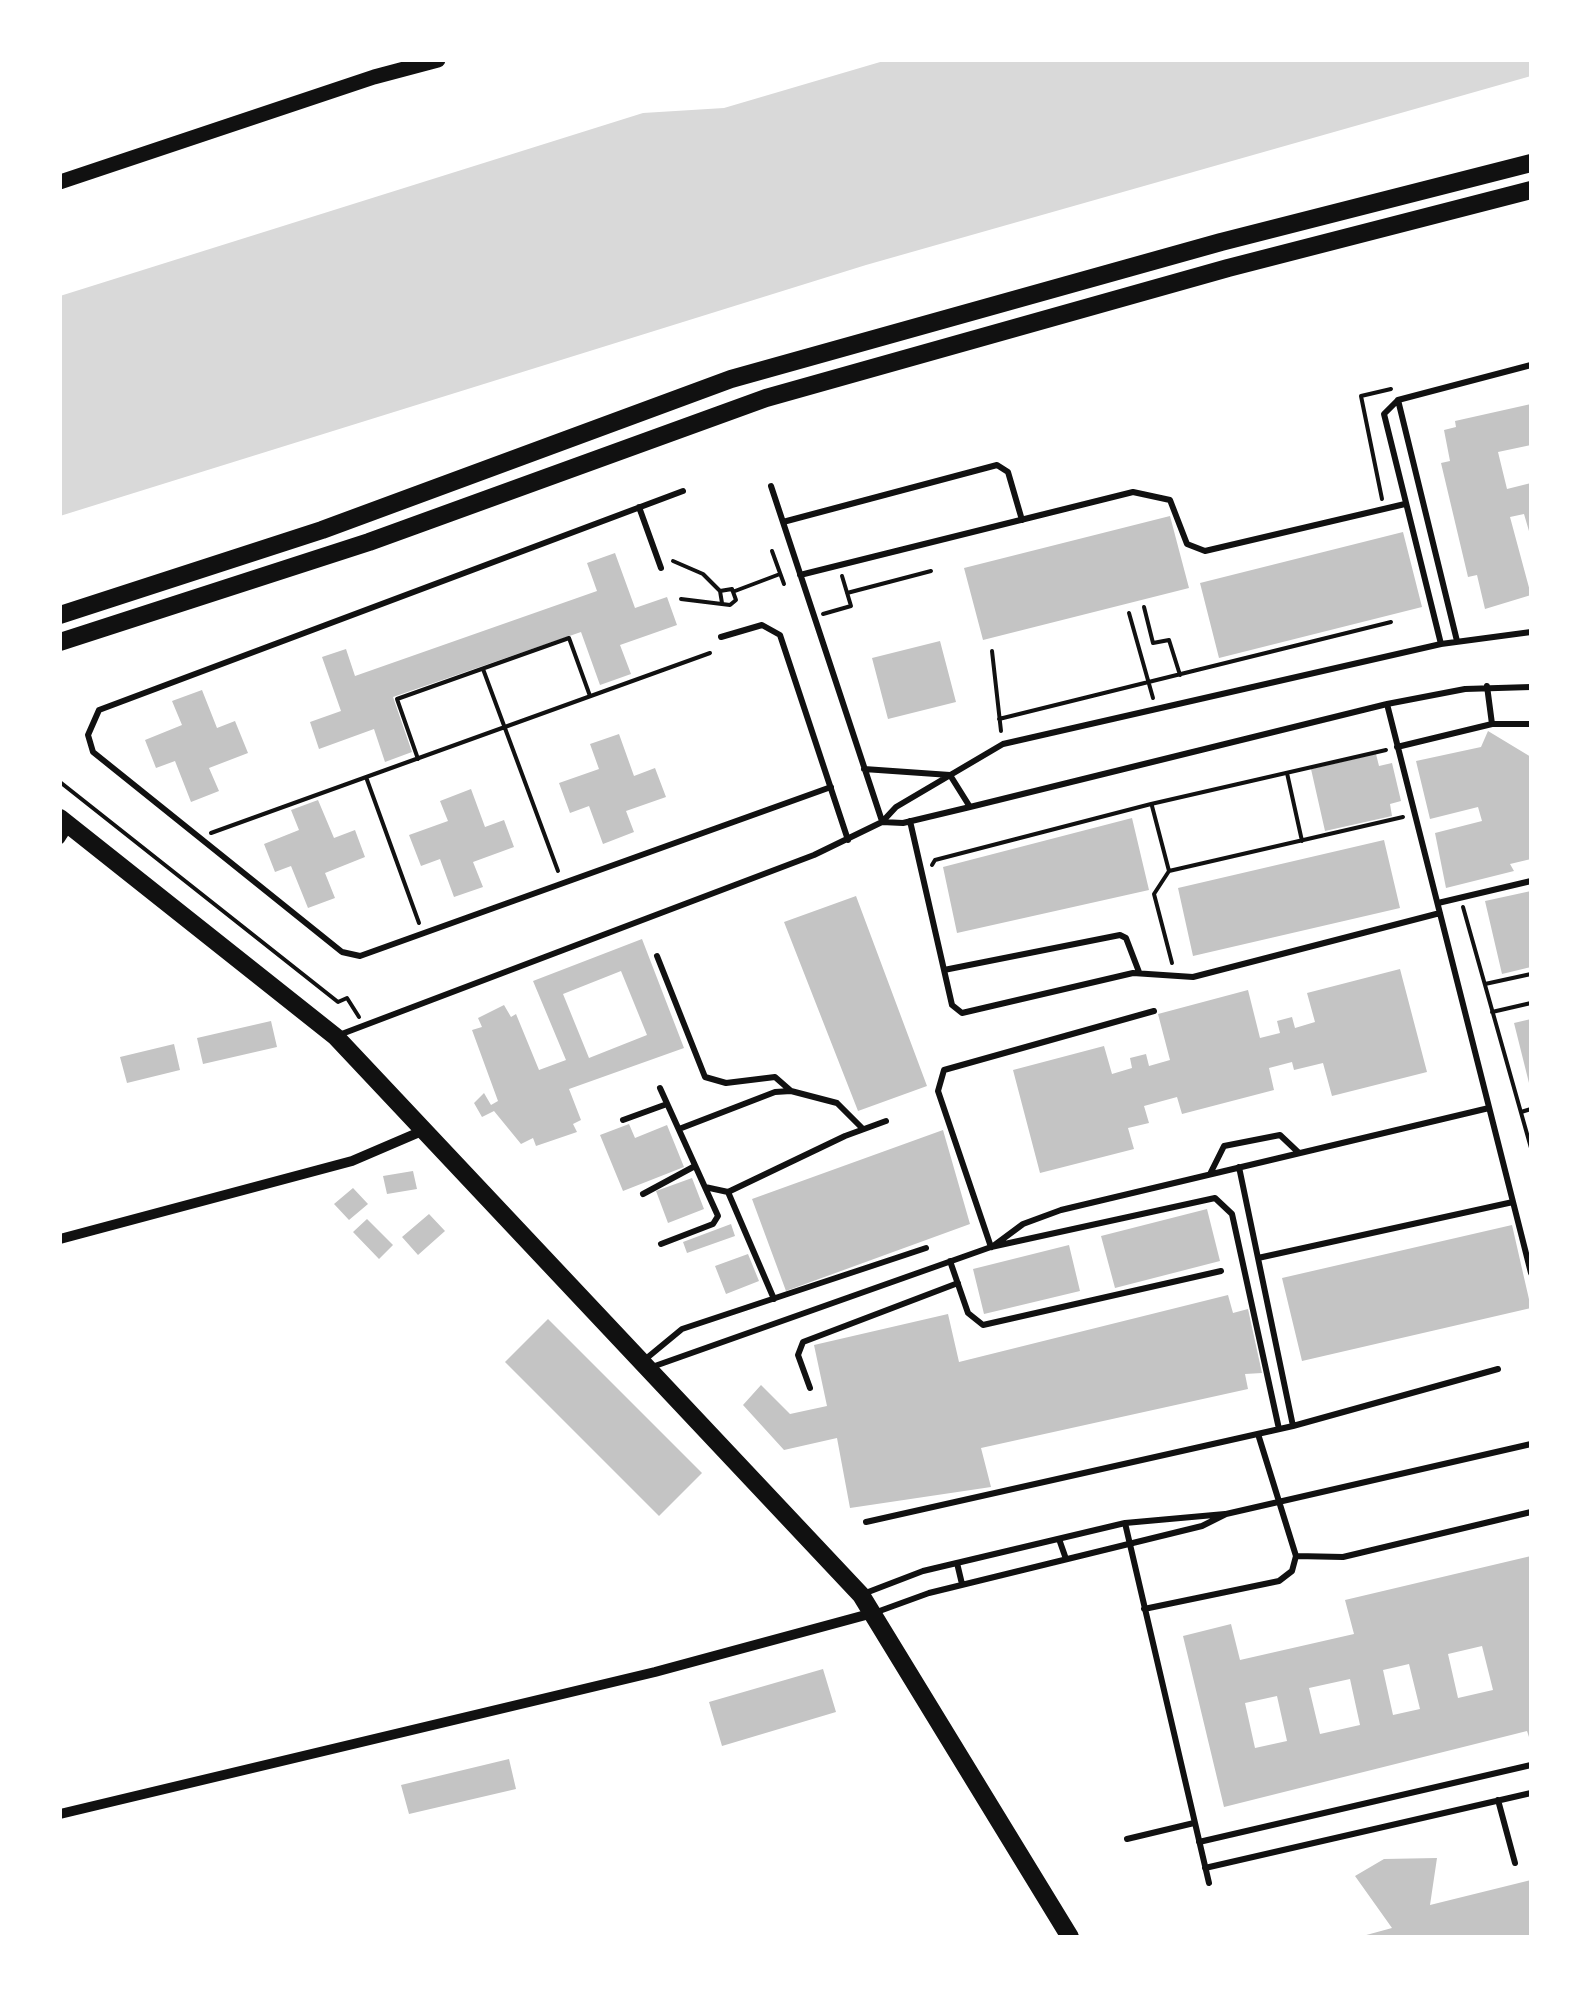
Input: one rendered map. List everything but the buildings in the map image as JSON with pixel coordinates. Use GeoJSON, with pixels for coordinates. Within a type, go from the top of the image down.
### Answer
{"type":"FeatureCollection","features":[{"type":"Feature","properties":{"kind":"main road"},"geometry":{"type":"LineString","coordinates":[[60,614],[322,530],[649,407],[764,369],[1220,242],[1531,163]]}},
{"type":"Feature","properties":{"kind":"main road"},"geometry":{"type":"LineString","coordinates":[[60,642],[369,542],[766,398],[1172,283],[1531,190]]}},
{"type":"Feature","properties":{"kind":"main road"},"geometry":{"type":"LineString","coordinates":[[63,827],[336,1037],[861,1595],[1070,1937]]}},
{"type":"Feature","properties":{"kind":"street"},"geometry":{"type":"LineString","coordinates":[[60,182],[374,77],[438,60]]}},
{"type":"Feature","properties":{"kind":"street"},"geometry":{"type":"LineString","coordinates":[[60,1239],[352,1161],[422,1132]]}},
{"type":"Feature","properties":{"kind":"street"},"geometry":{"type":"LineString","coordinates":[[840,1620],[861,1595]]}},
{"type":"Feature","properties":{"kind":"street"},"geometry":{"type":"LineString","coordinates":[[60,1814],[655,1672],[873,1613]]}},
{"type":"Feature","properties":{"kind":"lane"},"geometry":{"type":"LineString","coordinates":[[1442,644],[1384,421],[1386,407],[1398,400],[1531,365]]}},
{"type":"Feature","properties":{"kind":"lane"},"geometry":{"type":"LineString","coordinates":[[1398,400],[1457,641]]}},
{"type":"Feature","properties":{"kind":"lane"},"geometry":{"type":"LineString","coordinates":[[783,522],[997,465],[1008,472],[1022,520]]}},
{"type":"Feature","properties":{"kind":"lane"},"geometry":{"type":"LineString","coordinates":[[771,486],[882,822]]}},
{"type":"Feature","properties":{"kind":"lane"},"geometry":{"type":"LineString","coordinates":[[683,491],[99,710],[88,734],[96,758],[202,836],[342,952],[367,956],[830,787]]}},
{"type":"Feature","properties":{"kind":"lane"},"geometry":{"type":"LineString","coordinates":[[800,575],[1133,492],[1152,493],[1170,500],[1187,544],[1205,551],[1405,504]]}},
{"type":"Feature","properties":{"kind":"lane"},"geometry":{"type":"LineString","coordinates":[[638,508],[660,564]]}},
{"type":"Feature","properties":{"kind":"lane"},"geometry":{"type":"LineString","coordinates":[[721,637],[762,625],[780,634],[848,840]]}},
{"type":"Feature","properties":{"kind":"lane"},"geometry":{"type":"LineString","coordinates":[[336,1037],[848,840],[1003,744],[1442,644],[1531,632]]}},
{"type":"Feature","properties":{"kind":"lane"},"geometry":{"type":"LineString","coordinates":[[882,822],[910,821],[970,807],[1387,704],[1488,686],[1531,687]]}},
{"type":"Feature","properties":{"kind":"lane"},"geometry":{"type":"LineString","coordinates":[[1488,686],[1492,724]]}},
{"type":"Feature","properties":{"kind":"lane"},"geometry":{"type":"LineString","coordinates":[[1387,704],[1513,1202],[1528,1244],[1531,1273]]}},
{"type":"Feature","properties":{"kind":"lane"},"geometry":{"type":"LineString","coordinates":[[1398,747],[1492,724],[1531,724]]}},
{"type":"Feature","properties":{"kind":"lane"},"geometry":{"type":"LineString","coordinates":[[864,769],[950,776]]}},
{"type":"Feature","properties":{"kind":"lane"},"geometry":{"type":"LineString","coordinates":[[950,776],[970,807]]}},
{"type":"Feature","properties":{"kind":"lane"},"geometry":{"type":"LineString","coordinates":[[910,821],[952,1005],[962,1012],[1139,972],[1192,976],[1531,881]]}},
{"type":"Feature","properties":{"kind":"lane"},"geometry":{"type":"LineString","coordinates":[[944,970],[1120,935],[1126,938],[1139,972]]}},
{"type":"Feature","properties":{"kind":"lane"},"geometry":{"type":"LineString","coordinates":[[658,956],[704,1077],[726,1083],[774,1076],[791,1091]]}},
{"type":"Feature","properties":{"kind":"lane"},"geometry":{"type":"LineString","coordinates":[[990,1247],[938,1091],[944,1070],[1154,1011]]}},
{"type":"Feature","properties":{"kind":"lane"},"geometry":{"type":"LineString","coordinates":[[660,1088],[718,1216],[715,1223],[661,1244]]}},
{"type":"Feature","properties":{"kind":"lane"},"geometry":{"type":"LineString","coordinates":[[679,1129],[774,1092],[791,1091],[837,1102],[863,1129]]}},
{"type":"Feature","properties":{"kind":"lane"},"geometry":{"type":"LineString","coordinates":[[623,1120],[667,1104]]}},
{"type":"Feature","properties":{"kind":"lane"},"geometry":{"type":"LineString","coordinates":[[990,1247],[1039,1216],[1489,1108]]}},
{"type":"Feature","properties":{"kind":"lane"},"geometry":{"type":"LineString","coordinates":[[705,1187],[728,1192],[886,1121]]}},
{"type":"Feature","properties":{"kind":"lane"},"geometry":{"type":"LineString","coordinates":[[1210,1174],[1224,1146],[1280,1135],[1299,1153]]}},
{"type":"Feature","properties":{"kind":"lane"},"geometry":{"type":"LineString","coordinates":[[643,1194],[695,1166]]}},
{"type":"Feature","properties":{"kind":"lane"},"geometry":{"type":"LineString","coordinates":[[1239,1168],[1293,1426]]}},
{"type":"Feature","properties":{"kind":"lane"},"geometry":{"type":"LineString","coordinates":[[728,1192],[774,1298]]}},
{"type":"Feature","properties":{"kind":"lane"},"geometry":{"type":"LineString","coordinates":[[644,1366],[990,1247],[1209,1197],[1221,1200],[1232,1214],[1279,1429]]}},
{"type":"Feature","properties":{"kind":"lane"},"geometry":{"type":"LineString","coordinates":[[1258,1258],[1513,1202]]}},
{"type":"Feature","properties":{"kind":"lane"},"geometry":{"type":"LineString","coordinates":[[644,1366],[682,1329],[926,1248]]}},
{"type":"Feature","properties":{"kind":"lane"},"geometry":{"type":"LineString","coordinates":[[950,1261],[972,1319],[988,1325],[1222,1271]]}},
{"type":"Feature","properties":{"kind":"lane"},"geometry":{"type":"LineString","coordinates":[[810,1388],[798,1355],[803,1342],[958,1283]]}},
{"type":"Feature","properties":{"kind":"lane"},"geometry":{"type":"LineString","coordinates":[[866,1522],[1293,1426],[1498,1369]]}},
{"type":"Feature","properties":{"kind":"lane"},"geometry":{"type":"LineString","coordinates":[[1144,1609],[1279,1581],[1292,1571],[1296,1556],[1258,1434]]}},
{"type":"Feature","properties":{"kind":"lane"},"geometry":{"type":"LineString","coordinates":[[861,1595],[957,1563],[1125,1523],[1226,1514],[1531,1444]]}},
{"type":"Feature","properties":{"kind":"lane"},"geometry":{"type":"LineString","coordinates":[[1296,1556],[1343,1557],[1531,1512]]}},
{"type":"Feature","properties":{"kind":"lane"},"geometry":{"type":"LineString","coordinates":[[873,1613],[962,1584],[1202,1526],[1226,1514]]}},
{"type":"Feature","properties":{"kind":"lane"},"geometry":{"type":"LineString","coordinates":[[1125,1523],[1209,1883]]}},
{"type":"Feature","properties":{"kind":"lane"},"geometry":{"type":"LineString","coordinates":[[1060,1539],[1066,1559]]}},
{"type":"Feature","properties":{"kind":"lane"},"geometry":{"type":"LineString","coordinates":[[957,1563],[962,1584]]}},
{"type":"Feature","properties":{"kind":"lane"},"geometry":{"type":"LineString","coordinates":[[1199,1842],[1531,1765]]}},
{"type":"Feature","properties":{"kind":"lane"},"geometry":{"type":"LineString","coordinates":[[1205,1868],[1531,1793]]}},
{"type":"Feature","properties":{"kind":"lane"},"geometry":{"type":"LineString","coordinates":[[1498,1800],[1515,1863]]}},
{"type":"Feature","properties":{"kind":"lane"},"geometry":{"type":"LineString","coordinates":[[1127,1839],[1194,1824]]}},
{"type":"Feature","properties":{"kind":"path"},"geometry":{"type":"LineString","coordinates":[[772,552],[784,584]]}},
{"type":"Feature","properties":{"kind":"path"},"geometry":{"type":"LineString","coordinates":[[660,564],[693,568],[720,591],[722,603]]}},
{"type":"Feature","properties":{"kind":"path"},"geometry":{"type":"LineString","coordinates":[[814,616],[851,606],[839,565]]}},
{"type":"Feature","properties":{"kind":"path"},"geometry":{"type":"LineString","coordinates":[[847,592],[931,570]]}},
{"type":"Feature","properties":{"kind":"path"},"geometry":{"type":"LineString","coordinates":[[720,591],[735,591],[780,574]]}},
{"type":"Feature","properties":{"kind":"path"},"geometry":{"type":"LineString","coordinates":[[681,599],[733,603],[735,591]]}},
{"type":"Feature","properties":{"kind":"path"},"geometry":{"type":"LineString","coordinates":[[1144,607],[1153,643],[1169,640],[1180,674]]}},
{"type":"Feature","properties":{"kind":"path"},"geometry":{"type":"LineString","coordinates":[[1129,613],[1152,692]]}},
{"type":"Feature","properties":{"kind":"path"},"geometry":{"type":"LineString","coordinates":[[999,719],[1391,622]]}},
{"type":"Feature","properties":{"kind":"path"},"geometry":{"type":"LineString","coordinates":[[418,759],[397,698],[569,638],[590,696]]}},
{"type":"Feature","properties":{"kind":"path"},"geometry":{"type":"LineString","coordinates":[[992,651],[1000,727]]}},
{"type":"Feature","properties":{"kind":"path"},"geometry":{"type":"LineString","coordinates":[[202,836],[710,653]]}},
{"type":"Feature","properties":{"kind":"path"},"geometry":{"type":"LineString","coordinates":[[483,668],[563,885]]}},
{"type":"Feature","properties":{"kind":"path"},"geometry":{"type":"LineString","coordinates":[[932,867],[935,860],[1151,804],[1398,747]]}},
{"type":"Feature","properties":{"kind":"path"},"geometry":{"type":"LineString","coordinates":[[1287,773],[1302,841]]}},
{"type":"Feature","properties":{"kind":"path"},"geometry":{"type":"LineString","coordinates":[[366,777],[424,936]]}},
{"type":"Feature","properties":{"kind":"path"},"geometry":{"type":"LineString","coordinates":[[60,782],[338,1002],[347,998],[364,1026]]}},
{"type":"Feature","properties":{"kind":"path"},"geometry":{"type":"LineString","coordinates":[[1151,804],[1169,871]]}},
{"type":"Feature","properties":{"kind":"path"},"geometry":{"type":"LineString","coordinates":[[1175,977],[1154,894],[1169,871],[1415,814]]}},
{"type":"Feature","properties":{"kind":"path"},"geometry":{"type":"LineString","coordinates":[[1460,898],[1531,1148]]}},
{"type":"Feature","properties":{"kind":"path"},"geometry":{"type":"LineString","coordinates":[[1485,984],[1531,974]]}},
{"type":"Feature","properties":{"kind":"path"},"geometry":{"type":"LineString","coordinates":[[1492,1012],[1531,1003]]}},
{"type":"Feature","properties":{"kind":"path"},"geometry":{"type":"LineString","coordinates":[[1521,1112],[1531,1110]]}},
{"type":"Feature","properties":{"kind":"shaded area"},"geometry":{"type":"Polygon","coordinates":[[[887,60],[1531,60],[1531,76],[866,265],[60,516],[60,296],[643,113],[724,108],[887,60]]]}}]}
